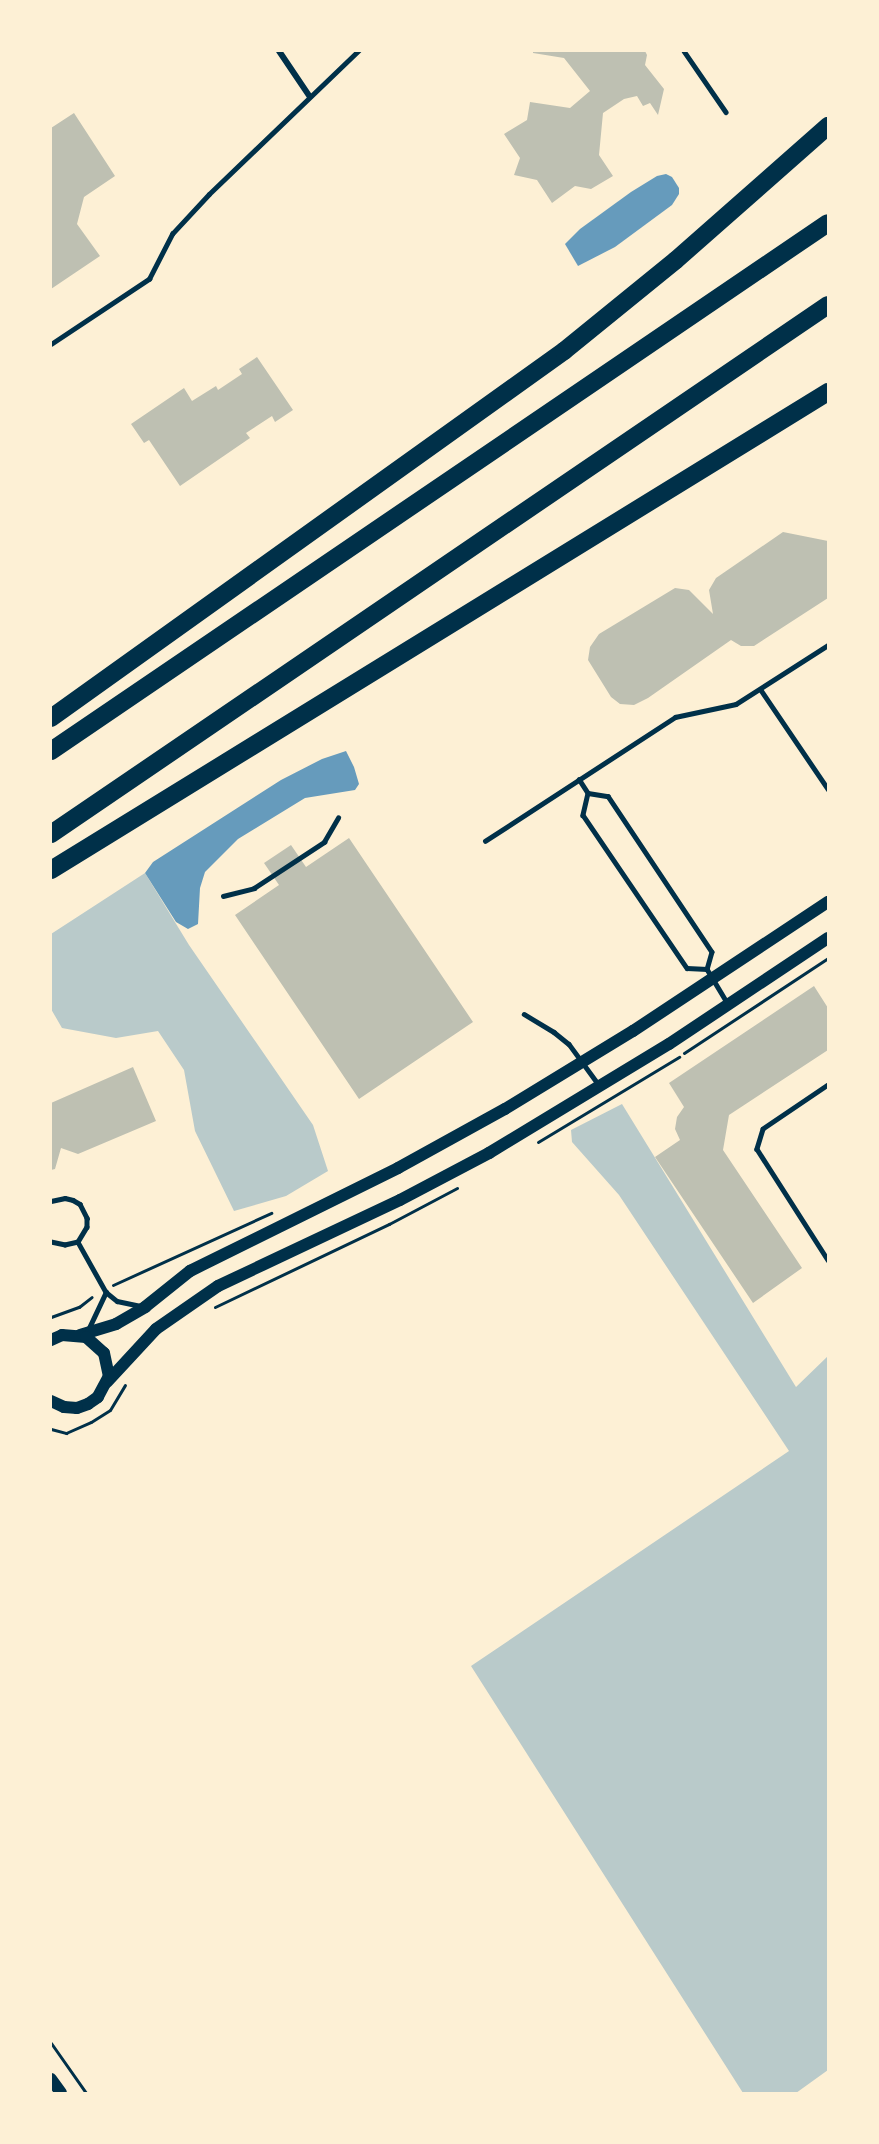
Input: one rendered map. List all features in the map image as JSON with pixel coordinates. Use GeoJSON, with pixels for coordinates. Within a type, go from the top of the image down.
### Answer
{"type":"FeatureCollection","features":[{"type":"Feature","properties":{"kind":"highway"},"geometry":{"type":"LineString","coordinates":[[51,717],[549,363],[668,267],[828,126]]}},
{"type":"Feature","properties":{"kind":"highway"},"geometry":{"type":"LineString","coordinates":[[51,751],[828,223]]}},
{"type":"Feature","properties":{"kind":"highway"},"geometry":{"type":"LineString","coordinates":[[51,834],[828,305]]}},
{"type":"Feature","properties":{"kind":"highway"},"geometry":{"type":"LineString","coordinates":[[51,870],[828,392]]}},
{"type":"Feature","properties":{"kind":"main road"},"geometry":{"type":"LineString","coordinates":[[51,1340],[62,1335],[83,1335],[116,1324],[145,1307],[190,1271],[398,1168],[583,1062],[710,974],[828,902]]}},
{"type":"Feature","properties":{"kind":"main road"},"geometry":{"type":"LineString","coordinates":[[54,1404],[77,1408],[88,1404],[98,1397],[107,1382],[156,1329],[218,1286],[400,1200],[489,1153],[601,1087],[828,938]]}},
{"type":"Feature","properties":{"kind":"main road"},"geometry":{"type":"LineString","coordinates":[[83,1335],[96,1343],[104,1353],[108,1364],[107,1382]]}},
{"type":"Feature","properties":{"kind":"main road"},"geometry":{"type":"LineString","coordinates":[[51,2079],[61,2093]]}},
{"type":"Feature","properties":{"kind":"street"},"geometry":{"type":"LineString","coordinates":[[279,51],[310,97]]}},
{"type":"Feature","properties":{"kind":"lane"},"geometry":{"type":"LineString","coordinates":[[51,344],[149,279],[172,234],[209,194],[358,51]]}},
{"type":"Feature","properties":{"kind":"lane"},"geometry":{"type":"LineString","coordinates":[[684,51],[726,112]]}},
{"type":"Feature","properties":{"kind":"lane"},"geometry":{"type":"LineString","coordinates":[[485,841],[675,717],[725,709],[761,690],[828,645]]}},
{"type":"Feature","properties":{"kind":"lane"},"geometry":{"type":"LineString","coordinates":[[761,690],[828,789]]}},
{"type":"Feature","properties":{"kind":"lane"},"geometry":{"type":"LineString","coordinates":[[579,779],[588,793],[583,814],[687,968],[710,974]]}},
{"type":"Feature","properties":{"kind":"lane"},"geometry":{"type":"LineString","coordinates":[[588,793],[608,796],[712,952],[710,974],[729,1004]]}},
{"type":"Feature","properties":{"kind":"lane"},"geometry":{"type":"LineString","coordinates":[[223,896],[254,888],[324,842],[338,818]]}},
{"type":"Feature","properties":{"kind":"lane"},"geometry":{"type":"LineString","coordinates":[[524,1014],[554,1032],[583,1062],[601,1087]]}},
{"type":"Feature","properties":{"kind":"lane"},"geometry":{"type":"LineString","coordinates":[[828,1085],[763,1129],[757,1149],[828,1260]]}},
{"type":"Feature","properties":{"kind":"lane"},"geometry":{"type":"LineString","coordinates":[[51,1201],[65,1198],[73,1200],[85,1211],[87,1227],[78,1242],[65,1245],[51,1242]]}},
{"type":"Feature","properties":{"kind":"lane"},"geometry":{"type":"LineString","coordinates":[[78,1242],[105,1290],[117,1301],[145,1307]]}},
{"type":"Feature","properties":{"kind":"lane"},"geometry":{"type":"LineString","coordinates":[[83,1335],[105,1290]]}},
{"type":"Feature","properties":{"kind":"path"},"geometry":{"type":"LineString","coordinates":[[51,1317],[79,1307],[105,1290],[277,1210]]}},
{"type":"Feature","properties":{"kind":"path"},"geometry":{"type":"LineString","coordinates":[[51,2043],[86,2093]]}},
{"type":"Feature","properties":{"kind":"shaded area"},"geometry":{"type":"Polygon","coordinates":[[[145,873],[189,945],[313,1125],[328,1171],[286,1196],[234,1211],[195,1131],[184,1070],[158,1031],[116,1038],[62,1028],[51,1009],[51,934],[145,873]]]}},
{"type":"Feature","properties":{"kind":"shaded area"},"geometry":{"type":"Polygon","coordinates":[[[622,1104],[796,1387],[828,1356],[828,2070],[796,2093],[743,2093],[471,1666],[789,1451],[619,1195],[572,1142],[571,1130],[622,1104]]]}},
{"type":"Feature","properties":{"kind":"water"},"geometry":{"type":"Polygon","coordinates":[[[666,174],[672,177],[679,188],[679,194],[672,205],[615,247],[578,266],[565,244],[580,229],[631,192],[657,176],[666,174]]]}},
{"type":"Feature","properties":{"kind":"water"},"geometry":{"type":"Polygon","coordinates":[[[346,751],[359,784],[355,790],[305,798],[238,839],[205,872],[200,888],[198,924],[188,929],[176,922],[145,873],[153,862],[281,780],[322,759],[346,751]]]}},
{"type":"Feature","properties":{"kind":"building"},"geometry":{"type":"Polygon","coordinates":[[[533,51],[645,51],[647,55],[645,65],[664,89],[658,115],[650,103],[643,106],[637,96],[624,99],[603,113],[599,155],[613,176],[591,189],[575,186],[552,203],[537,180],[514,175],[520,158],[504,134],[527,120],[530,102],[570,108],[590,91],[564,58],[533,53],[533,51]]]}},
{"type":"Feature","properties":{"kind":"building"},"geometry":{"type":"Polygon","coordinates":[[[74,113],[115,176],[84,197],[77,224],[100,256],[51,289],[51,128],[74,113]]]}},
{"type":"Feature","properties":{"kind":"building"},"geometry":{"type":"Polygon","coordinates":[[[257,357],[293,410],[275,422],[272,416],[246,433],[250,438],[180,486],[149,440],[144,443],[131,424],[184,388],[192,401],[216,386],[218,390],[242,374],[239,369],[257,357]]]}},
{"type":"Feature","properties":{"kind":"building"},"geometry":{"type":"Polygon","coordinates":[[[783,532],[828,541],[828,598],[754,646],[741,646],[731,640],[648,698],[634,705],[620,704],[611,697],[588,660],[590,647],[599,634],[675,588],[689,590],[713,614],[709,590],[716,578],[783,532]]]}},
{"type":"Feature","properties":{"kind":"building"},"geometry":{"type":"Polygon","coordinates":[[[349,838],[473,1022],[359,1099],[235,915],[279,885],[264,863],[291,845],[306,867],[349,838]]]}},
{"type":"Feature","properties":{"kind":"building"},"geometry":{"type":"Polygon","coordinates":[[[814,986],[828,1008],[828,1050],[729,1115],[723,1150],[802,1268],[753,1303],[655,1157],[680,1140],[675,1129],[677,1117],[684,1107],[669,1083],[814,986]]]}},
{"type":"Feature","properties":{"kind":"building"},"geometry":{"type":"Polygon","coordinates":[[[133,1067],[156,1121],[78,1154],[61,1148],[55,1169],[51,1170],[51,1103],[133,1067]]]}}]}
